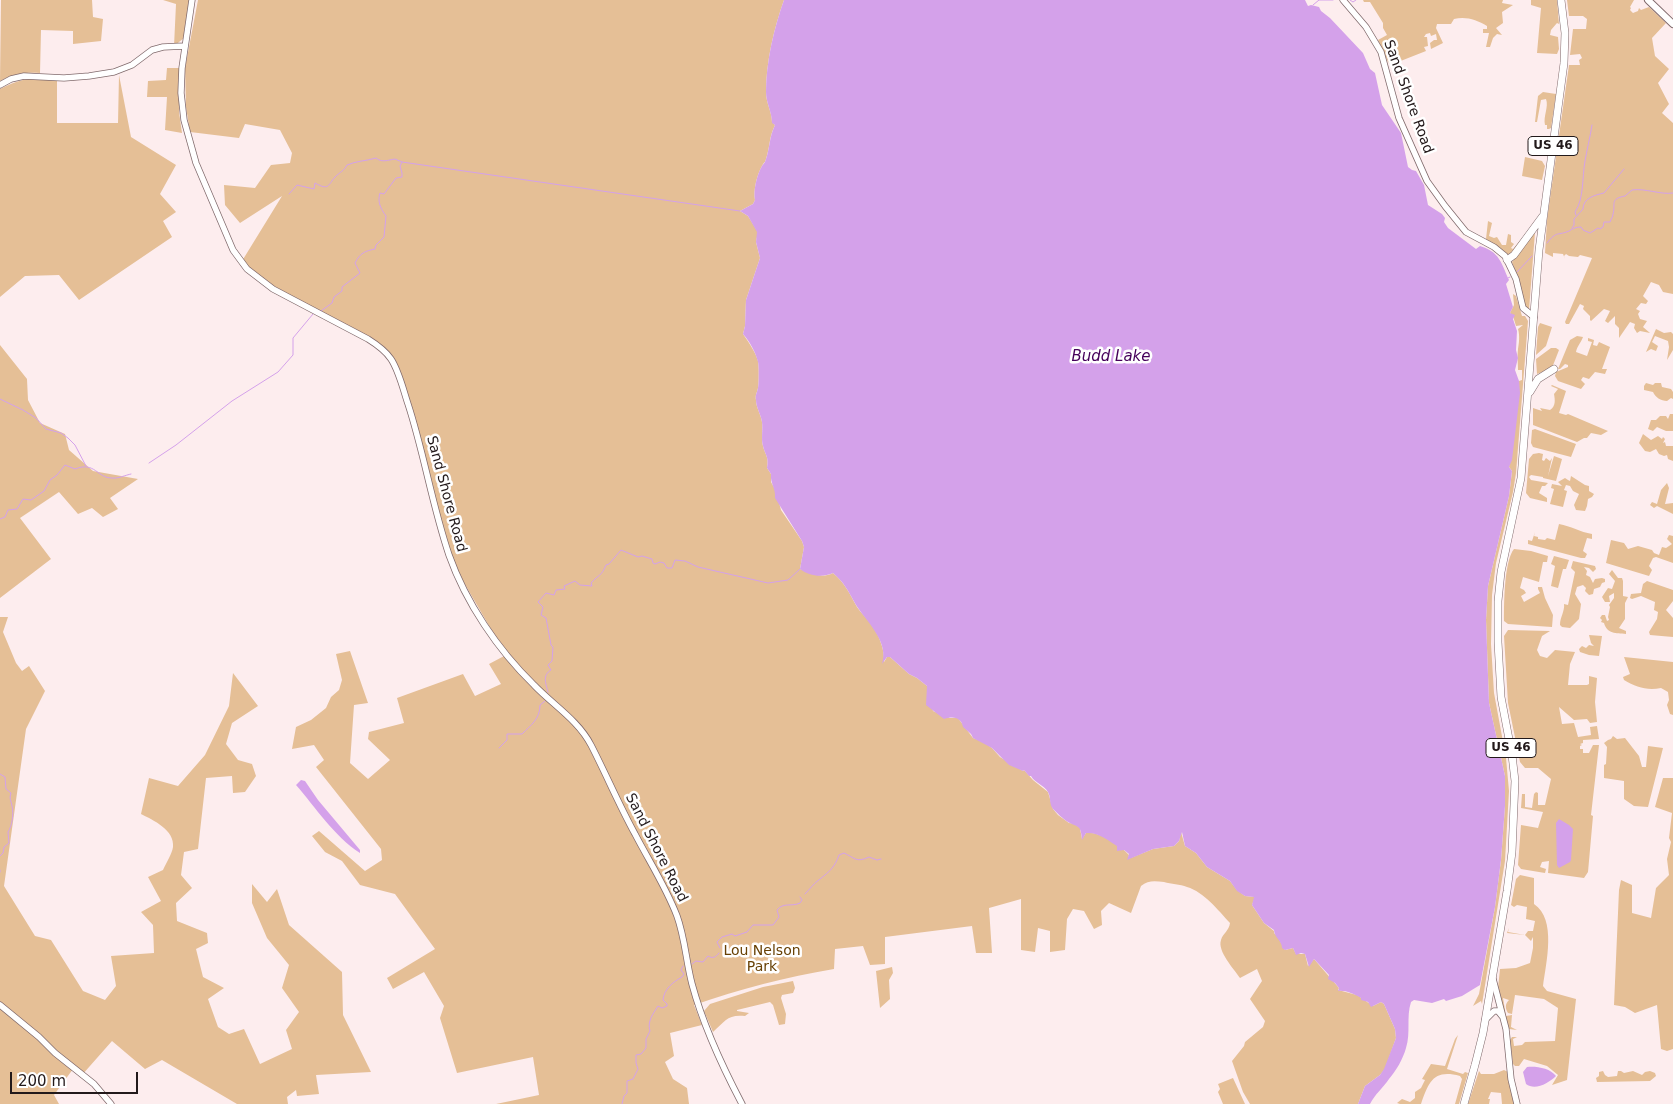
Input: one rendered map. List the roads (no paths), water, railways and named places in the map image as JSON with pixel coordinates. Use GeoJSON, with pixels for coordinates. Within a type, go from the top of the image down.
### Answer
{"type":"FeatureCollection","features":[{"type":"Feature","properties":{"kind":"main road","name":"US 46"},"geometry":{"type":"LineString","coordinates":[[1464,1104],[1478,1056],[1510,870],[1515,800],[1514,765],[1501,697],[1498,607],[1501,572],[1520,484],[1543,217],[1564,65],[1565,41],[1562,0]]}},
{"type":"Feature","properties":{"kind":"main road"},"geometry":{"type":"LineString","coordinates":[[1648,0],[1673,24]]}},
{"type":"Feature","properties":{"kind":"main road"},"geometry":{"type":"LineString","coordinates":[[1507,260],[1514,255],[1543,217]]}},
{"type":"Feature","properties":{"kind":"main road"},"geometry":{"type":"LineString","coordinates":[[1528,397],[1538,379],[1554,369]]}},
{"type":"Feature","properties":{"kind":"street","name":"Sand Shore Road"},"geometry":{"type":"LineString","coordinates":[[192,0],[184,46],[181,93],[186,132],[196,163],[233,250],[247,269],[261,281],[374,343],[392,360],[412,415],[437,516],[459,578],[473,606],[503,650],[541,692],[578,725],[588,740],[620,807],[672,905],[682,932],[690,975],[698,1003],[719,1058],[742,1104]]}},
{"type":"Feature","properties":{"kind":"street","name":"Sand Shore Road"},"geometry":{"type":"LineString","coordinates":[[1343,0],[1366,27],[1381,52],[1399,118],[1430,186],[1466,232],[1496,248],[1507,260],[1517,282],[1522,305],[1534,317]]}},
{"type":"Feature","properties":{"kind":"street"},"geometry":{"type":"LineString","coordinates":[[0,85],[24,76],[64,78],[114,72],[132,65],[152,50],[163,47],[184,46]]}},
{"type":"Feature","properties":{"kind":"street"},"geometry":{"type":"LineString","coordinates":[[1492,976],[1504,1018],[1517,1104]]}},
{"type":"Feature","properties":{"kind":"street"},"geometry":{"type":"LineString","coordinates":[[0,1005],[94,1084],[111,1104]]}},
{"type":"Feature","properties":{"kind":"street"},"geometry":{"type":"LineString","coordinates":[[1485,1020],[1495,1010],[1504,1018]]}},
{"type":"Feature","properties":{"kind":"water","name":"Budd Lake"},"geometry":{"type":"Polygon","coordinates":[[[784,0],[1305,0],[1308,6],[1319,7],[1330,18],[1363,53],[1370,69],[1375,73],[1382,105],[1401,133],[1408,167],[1416,171],[1424,185],[1428,205],[1442,214],[1448,228],[1476,249],[1480,246],[1492,251],[1502,263],[1509,280],[1506,284],[1513,307],[1510,313],[1515,315],[1513,319],[1517,331],[1516,350],[1518,358],[1515,370],[1519,381],[1520,393],[1512,460],[1509,467],[1512,471],[1509,496],[1488,586],[1486,620],[1489,703],[1505,776],[1501,860],[1495,907],[1480,985],[1462,996],[1446,1001],[1444,999],[1432,1003],[1414,1000],[1411,1002],[1407,1042],[1403,1056],[1399,1065],[1370,1104],[1358,1104],[1365,1086],[1380,1075],[1384,1069],[1396,1038],[1395,1029],[1384,1004],[1381,1002],[1371,1007],[1368,1002],[1361,1000],[1361,998],[1355,995],[1338,991],[1339,988],[1328,979],[1329,975],[1314,959],[1309,967],[1305,954],[1296,955],[1293,948],[1285,950],[1282,948],[1274,930],[1264,923],[1252,905],[1254,897],[1245,896],[1237,891],[1230,881],[1207,867],[1196,853],[1185,846],[1182,832],[1179,841],[1174,846],[1153,849],[1127,860],[1129,854],[1124,850],[1117,851],[1117,846],[1099,835],[1086,833],[1082,840],[1081,831],[1078,827],[1066,821],[1053,809],[1049,794],[1031,776],[1024,770],[1009,765],[992,748],[973,738],[958,719],[944,719],[926,705],[927,686],[909,674],[890,657],[887,657],[882,664],[883,649],[877,634],[838,577],[833,573],[816,576],[800,569],[804,547],[775,498],[771,474],[767,468],[767,458],[762,444],[762,422],[756,403],[759,383],[758,362],[752,347],[743,334],[746,300],[760,258],[756,242],[757,232],[748,216],[740,211],[753,204],[755,200],[757,178],[766,160],[775,125],[772,123],[767,100],[766,81],[771,45],[784,0]]]}},
{"type":"Feature","properties":{"kind":"water"},"geometry":{"type":"Polygon","coordinates":[[[301,780],[305,781],[318,800],[360,850],[360,853],[334,830],[296,785],[301,780]]]}},
{"type":"Feature","properties":{"kind":"water"},"geometry":{"type":"Polygon","coordinates":[[[1559,819],[1573,829],[1571,860],[1559,868],[1557,865],[1556,823],[1559,819]]]}},
{"type":"Feature","properties":{"kind":"water"},"geometry":{"type":"Polygon","coordinates":[[[1527,1067],[1543,1068],[1556,1076],[1542,1085],[1530,1086],[1526,1084],[1523,1072],[1527,1067]]]}},
{"type":"Feature","properties":{"kind":"waterway"},"geometry":{"type":"LineString","coordinates":[[1313,5],[1319,0],[1333,0]]}},
{"type":"Feature","properties":{"kind":"waterway"},"geometry":{"type":"LineString","coordinates":[[1350,0],[1353,2],[1356,0]]}},
{"type":"Feature","properties":{"kind":"waterway"},"geometry":{"type":"LineString","coordinates":[[1576,215],[1575,212],[1580,201],[1592,125]]}},
{"type":"Feature","properties":{"kind":"waterway"},"geometry":{"type":"LineString","coordinates":[[289,194],[297,185],[314,189],[315,183],[326,187],[347,165],[376,158],[383,161],[395,159],[402,162],[740,211]]}},
{"type":"Feature","properties":{"kind":"waterway"},"geometry":{"type":"LineString","coordinates":[[321,311],[332,303],[334,297],[342,291],[342,287],[360,273],[355,263],[359,257],[375,249],[376,245],[384,237],[386,216],[380,205],[379,196],[380,193],[384,194],[396,178],[402,177],[400,166],[402,162]]}},
{"type":"Feature","properties":{"kind":"waterway"},"geometry":{"type":"LineString","coordinates":[[1572,228],[1574,219],[1583,209],[1585,202],[1593,196],[1604,193],[1624,169]]}},
{"type":"Feature","properties":{"kind":"waterway"},"geometry":{"type":"LineString","coordinates":[[1547,243],[1555,235],[1576,227],[1581,227],[1590,233],[1598,228],[1600,229],[1603,227],[1604,222],[1610,222],[1615,200],[1625,196],[1632,190],[1673,193]]}},
{"type":"Feature","properties":{"kind":"waterway"},"geometry":{"type":"LineString","coordinates":[[1517,272],[1532,256]]}},
{"type":"Feature","properties":{"kind":"waterway"},"geometry":{"type":"LineString","coordinates":[[149,463],[176,445],[232,401],[278,372],[293,355],[293,338],[313,314]]}},
{"type":"Feature","properties":{"kind":"waterway"},"geometry":{"type":"LineString","coordinates":[[0,399],[36,418],[46,429],[61,433],[68,438],[75,445],[86,466]]}},
{"type":"Feature","properties":{"kind":"waterway"},"geometry":{"type":"LineString","coordinates":[[0,519],[5,517],[8,510],[17,509],[23,499],[31,500],[44,491],[50,480],[65,465],[75,469],[82,467],[92,468],[112,478],[131,474]]}},
{"type":"Feature","properties":{"kind":"waterway"},"geometry":{"type":"LineString","coordinates":[[548,692],[546,674],[551,670],[548,665],[552,661],[553,647],[546,618],[541,615],[543,607],[538,602],[546,593],[554,595],[556,590],[565,589],[564,586],[575,581],[580,585],[592,586],[591,583],[621,550],[638,557],[642,556],[652,559],[655,564],[664,563],[667,568],[672,568],[675,560],[685,561],[698,567],[768,583],[788,580],[800,569]]}},
{"type":"Feature","properties":{"kind":"waterway"},"geometry":{"type":"LineString","coordinates":[[499,748],[507,740],[507,734],[522,734],[532,725],[537,718],[540,705],[545,701]]}},
{"type":"Feature","properties":{"kind":"waterway"},"geometry":{"type":"LineString","coordinates":[[0,774],[5,777],[6,789],[11,793],[13,813],[12,823],[8,832],[9,843],[4,847],[3,853],[0,856]]}},
{"type":"Feature","properties":{"kind":"waterway"},"geometry":{"type":"LineString","coordinates":[[805,894],[831,869],[839,855],[844,853],[858,860],[869,857],[877,860],[881,859]]}},
{"type":"Feature","properties":{"kind":"waterway"},"geometry":{"type":"LineString","coordinates":[[720,948],[717,942],[722,937],[732,934],[735,936],[747,932],[753,925],[773,925],[779,917],[777,910],[785,905],[800,903],[802,900],[800,897]]}},
{"type":"Feature","properties":{"kind":"waterway"},"geometry":{"type":"LineString","coordinates":[[692,964],[696,961],[703,962],[708,956],[714,957],[719,953]]}},
{"type":"Feature","properties":{"kind":"waterway"},"geometry":{"type":"LineString","coordinates":[[622,1104],[627,1093],[627,1081],[633,1079],[638,1069],[636,1055],[641,1054],[646,1048],[651,1018],[658,1006],[662,1008],[667,1006],[663,1000],[665,992],[682,977],[684,974],[681,970],[683,966]]}},
{"type":"Feature","properties":{"kind":"park label","name":"Lou Nelson Park"},"geometry":{"type":"Point","coordinates":[762,960]}}]}
